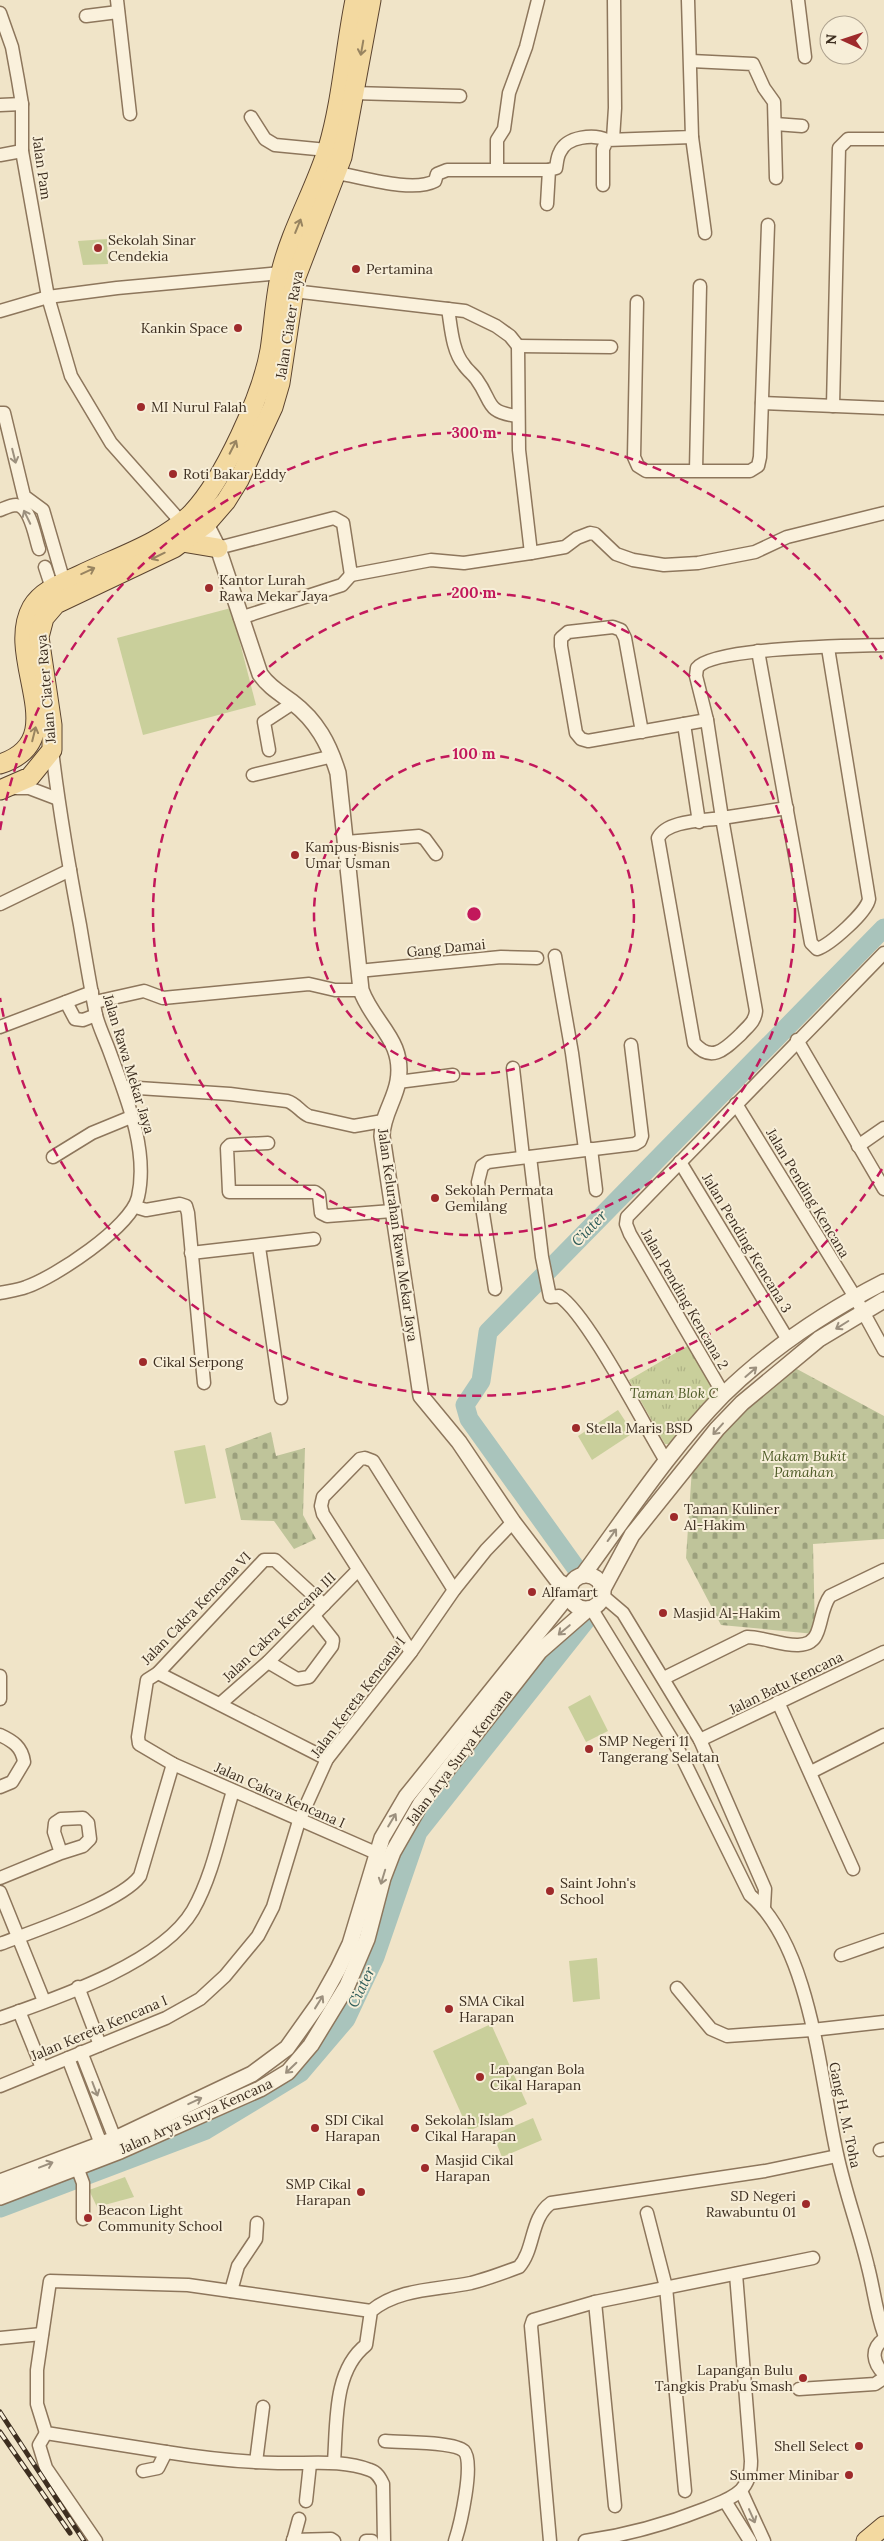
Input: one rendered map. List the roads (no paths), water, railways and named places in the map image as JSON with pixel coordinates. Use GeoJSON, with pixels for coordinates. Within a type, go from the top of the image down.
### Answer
{"type":"FeatureCollection","features":[{"type":"Feature","properties":{"kind":"main road","name":"Jalan Ciater Raya"},"geometry":{"type":"LineString","coordinates":[[2,789],[30,778],[52,750],[50,712],[39,646],[44,618],[56,604],[115,578],[182,542],[206,524],[226,501],[273,407],[285,358],[293,291],[294,257],[327,150],[354,0]]}},
{"type":"Feature","properties":{"kind":"main road","name":"Jalan Ciater Raya"},"geometry":{"type":"LineString","coordinates":[[0,764],[15,760],[30,748],[36,733],[25,633],[29,614],[34,605],[58,585],[155,539],[182,523],[211,488],[257,395],[270,351],[281,273],[294,257],[337,173],[346,139],[371,0]]}},
{"type":"Feature","properties":{"kind":"main road"},"geometry":{"type":"LineString","coordinates":[[182,542],[218,548]]}},
{"type":"Feature","properties":{"kind":"main road"},"geometry":{"type":"LineString","coordinates":[[866,2541],[884,2526]]}},
{"type":"Feature","properties":{"kind":"street"},"geometry":{"type":"LineString","coordinates":[[497,169],[497,140],[504,129],[509,93],[526,47],[538,0]]}},
{"type":"Feature","properties":{"kind":"street"},"geometry":{"type":"LineString","coordinates":[[604,185],[603,149],[610,140],[615,108],[614,0]]}},
{"type":"Feature","properties":{"kind":"street"},"geometry":{"type":"LineString","coordinates":[[688,0],[692,61],[692,137],[705,233]]}},
{"type":"Feature","properties":{"kind":"street"},"geometry":{"type":"LineString","coordinates":[[798,0],[805,57]]}},
{"type":"Feature","properties":{"kind":"street"},"geometry":{"type":"LineString","coordinates":[[86,16],[117,6],[130,114]]}},
{"type":"Feature","properties":{"kind":"street","name":"Jalan Pam"},"geometry":{"type":"LineString","coordinates":[[0,13],[12,47],[22,104],[22,151],[48,297],[63,354],[80,395],[111,443],[182,523]]}},
{"type":"Feature","properties":{"kind":"street"},"geometry":{"type":"LineString","coordinates":[[692,61],[753,64],[764,88],[774,102],[776,178]]}},
{"type":"Feature","properties":{"kind":"street"},"geometry":{"type":"LineString","coordinates":[[353,93],[460,96]]}},
{"type":"Feature","properties":{"kind":"street"},"geometry":{"type":"LineString","coordinates":[[0,105],[22,104]]}},
{"type":"Feature","properties":{"kind":"street"},"geometry":{"type":"LineString","coordinates":[[252,117],[265,139],[275,144],[327,150]]}},
{"type":"Feature","properties":{"kind":"street"},"geometry":{"type":"LineString","coordinates":[[774,124],[802,126]]}},
{"type":"Feature","properties":{"kind":"street"},"geometry":{"type":"LineString","coordinates":[[337,173],[411,186],[428,184],[435,181],[438,174],[447,170],[549,170],[556,168],[560,151],[565,146],[590,136],[610,140],[692,137]]}},
{"type":"Feature","properties":{"kind":"street"},"geometry":{"type":"LineString","coordinates":[[833,406],[839,148],[848,138],[884,139]]}},
{"type":"Feature","properties":{"kind":"street"},"geometry":{"type":"LineString","coordinates":[[0,155],[22,151]]}},
{"type":"Feature","properties":{"kind":"street"},"geometry":{"type":"LineString","coordinates":[[547,204],[549,170]]}},
{"type":"Feature","properties":{"kind":"street"},"geometry":{"type":"LineString","coordinates":[[637,302],[634,458],[636,462],[646,471],[750,471],[754,469],[760,457],[768,225]]}},
{"type":"Feature","properties":{"kind":"street"},"geometry":{"type":"LineString","coordinates":[[0,312],[48,297],[117,288],[281,273]]}},
{"type":"Feature","properties":{"kind":"street"},"geometry":{"type":"LineString","coordinates":[[696,470],[700,286]]}},
{"type":"Feature","properties":{"kind":"street"},"geometry":{"type":"LineString","coordinates":[[293,291],[465,311],[496,326],[510,336],[518,346],[520,471],[531,553]]}},
{"type":"Feature","properties":{"kind":"street"},"geometry":{"type":"LineString","coordinates":[[448,309],[452,334],[463,364],[478,380],[490,406],[495,411],[518,416]]}},
{"type":"Feature","properties":{"kind":"street"},"geometry":{"type":"LineString","coordinates":[[518,346],[611,348]]}},
{"type":"Feature","properties":{"kind":"street"},"geometry":{"type":"LineString","coordinates":[[762,402],[884,408]]}},
{"type":"Feature","properties":{"kind":"street"},"geometry":{"type":"LineString","coordinates":[[0,413],[4,412],[24,496],[43,510],[58,585]]}},
{"type":"Feature","properties":{"kind":"street"},"geometry":{"type":"LineString","coordinates":[[0,510],[15,505],[22,508],[28,514],[39,549]]}},
{"type":"Feature","properties":{"kind":"street"},"geometry":{"type":"LineString","coordinates":[[240,618],[342,585],[351,575],[432,560],[464,563],[531,553],[565,547],[577,538],[590,533],[595,534],[616,554],[633,560],[664,565],[698,563],[755,552],[787,537],[884,513]]}},
{"type":"Feature","properties":{"kind":"street"},"geometry":{"type":"LineString","coordinates":[[218,548],[334,518],[343,523],[351,575]]}},
{"type":"Feature","properties":{"kind":"street","name":"Jalan Kelurahan Rawa Mekar Jaya"},"geometry":{"type":"LineString","coordinates":[[206,524],[218,548],[260,674],[272,688],[292,702],[316,725],[333,756],[341,789],[358,972],[368,1005],[391,1038],[398,1060],[398,1082],[383,1121],[382,1136],[421,1396],[459,1442],[513,1522],[558,1581],[569,1591]]}},
{"type":"Feature","properties":{"kind":"street"},"geometry":{"type":"LineString","coordinates":[[45,567],[58,585]]}},
{"type":"Feature","properties":{"kind":"street"},"geometry":{"type":"LineString","coordinates":[[642,732],[625,638],[621,630],[613,627],[568,632],[564,635],[561,638],[561,646],[578,736],[588,741],[642,732],[707,720]]}},
{"type":"Feature","properties":{"kind":"street"},"geometry":{"type":"LineString","coordinates":[[787,808],[722,818],[670,827],[661,831],[658,838],[694,1043],[700,1050],[715,1053],[725,1049],[754,1021],[756,1011],[722,818],[707,720],[696,676],[698,666],[705,661],[758,651],[884,645]]}},
{"type":"Feature","properties":{"kind":"street"},"geometry":{"type":"LineString","coordinates":[[758,651],[811,943],[817,949],[830,943],[868,905],[869,900],[828,648]]}},
{"type":"Feature","properties":{"kind":"street"},"geometry":{"type":"LineString","coordinates":[[270,750],[264,722],[292,702]]}},
{"type":"Feature","properties":{"kind":"street"},"geometry":{"type":"LineString","coordinates":[[684,724],[699,822]]}},
{"type":"Feature","properties":{"kind":"street","name":"Jalan Rawa Mekar Jaya"},"geometry":{"type":"LineString","coordinates":[[52,750],[70,870],[95,1003],[131,1117],[140,1169],[139,1195],[136,1207]]}},
{"type":"Feature","properties":{"kind":"street"},"geometry":{"type":"LineString","coordinates":[[253,774],[333,756]]}},
{"type":"Feature","properties":{"kind":"street"},"geometry":{"type":"LineString","coordinates":[[2,789],[29,788],[58,799]]}},
{"type":"Feature","properties":{"kind":"street"},"geometry":{"type":"LineString","coordinates":[[346,842],[420,836],[425,839],[436,854]]}},
{"type":"Feature","properties":{"kind":"street"},"geometry":{"type":"LineString","coordinates":[[0,904],[70,870]]}},
{"type":"Feature","properties":{"kind":"street"},"geometry":{"type":"LineString","coordinates":[[680,1162],[884,953]]}},
{"type":"Feature","properties":{"kind":"street"},"geometry":{"type":"LineString","coordinates":[[555,956],[596,1190]]}},
{"type":"Feature","properties":{"kind":"street","name":"Gang Damai"},"geometry":{"type":"LineString","coordinates":[[358,972],[501,957],[537,958]]}},
{"type":"Feature","properties":{"kind":"street"},"geometry":{"type":"LineString","coordinates":[[0,1026],[66,1002],[95,1003],[144,991],[163,998],[309,984],[335,990],[362,990]]}},
{"type":"Feature","properties":{"kind":"street"},"geometry":{"type":"LineString","coordinates":[[66,1002],[75,1019],[83,1020],[95,1003]]}},
{"type":"Feature","properties":{"kind":"street"},"geometry":{"type":"LineString","coordinates":[[797,1040],[884,1189]]}},
{"type":"Feature","properties":{"kind":"street"},"geometry":{"type":"LineString","coordinates":[[495,1289],[478,1182],[479,1173],[488,1162],[635,1144],[640,1141],[642,1136],[631,1045]]}},
{"type":"Feature","properties":{"kind":"street"},"geometry":{"type":"LineString","coordinates":[[513,1068],[543,1266],[550,1295],[559,1296],[568,1301],[596,1342],[666,1461]]}},
{"type":"Feature","properties":{"kind":"street"},"geometry":{"type":"LineString","coordinates":[[398,1082],[453,1075]]}},
{"type":"Feature","properties":{"kind":"street"},"geometry":{"type":"LineString","coordinates":[[123,1087],[230,1094],[287,1101],[294,1103],[309,1116],[345,1126],[366,1125],[383,1121]]}},
{"type":"Feature","properties":{"kind":"street","name":"Jalan Pending Kencana"},"geometry":{"type":"LineString","coordinates":[[736,1104],[855,1297],[884,1350]]}},
{"type":"Feature","properties":{"kind":"street"},"geometry":{"type":"LineString","coordinates":[[53,1157],[99,1130],[131,1117]]}},
{"type":"Feature","properties":{"kind":"street"},"geometry":{"type":"LineString","coordinates":[[858,1146],[884,1128]]}},
{"type":"Feature","properties":{"kind":"street"},"geometry":{"type":"LineString","coordinates":[[268,1143],[230,1145],[227,1148],[228,1192],[315,1192],[319,1194],[321,1213],[327,1216],[392,1211]]}},
{"type":"Feature","properties":{"kind":"street","name":"Jalan Pending Kencana 2"},"geometry":{"type":"LineString","coordinates":[[680,1162],[627,1217],[626,1224],[630,1234],[724,1395]]}},
{"type":"Feature","properties":{"kind":"street","name":"Jalan Pending Kencana 3"},"geometry":{"type":"LineString","coordinates":[[680,1162],[788,1340]]}},
{"type":"Feature","properties":{"kind":"street"},"geometry":{"type":"LineString","coordinates":[[0,1293],[26,1287],[66,1265],[104,1238],[136,1207],[146,1210],[180,1204],[186,1206],[204,1383]]}},
{"type":"Feature","properties":{"kind":"street"},"geometry":{"type":"LineString","coordinates":[[192,1253],[314,1239]]}},
{"type":"Feature","properties":{"kind":"street"},"geometry":{"type":"LineString","coordinates":[[259,1246],[281,1398]]}},
{"type":"Feature","properties":{"kind":"street"},"geometry":{"type":"LineString","coordinates":[[583,1575],[666,1461],[724,1395],[788,1340],[855,1297],[884,1282]]}},
{"type":"Feature","properties":{"kind":"street"},"geometry":{"type":"LineString","coordinates":[[764,1907],[766,1889],[700,1740],[664,1678],[623,1614],[603,1592],[596,1578],[583,1575],[577,1577],[569,1591],[576,1606],[590,1608],[600,1602],[603,1592],[632,1535],[718,1429],[742,1404],[820,1339],[884,1300]]}},
{"type":"Feature","properties":{"kind":"street"},"geometry":{"type":"LineString","coordinates":[[411,1652],[323,1514],[321,1506],[323,1497],[360,1459],[370,1459],[454,1590]]}},
{"type":"Feature","properties":{"kind":"street","name":"Jalan Kereta Kencana I"},"geometry":{"type":"LineString","coordinates":[[0,2086],[166,2018],[200,1999],[225,1976],[258,1936],[267,1921],[300,1821],[327,1759],[411,1652],[454,1590],[486,1550],[513,1522]]}},
{"type":"Feature","properties":{"kind":"street","name":"Jalan Cakra Kencana VI"},"geometry":{"type":"LineString","coordinates":[[173,1764],[143,1747],[138,1738],[147,1680],[158,1673],[268,1559],[275,1560],[324,1605]]}},
{"type":"Feature","properties":{"kind":"street","name":"Jalan Cakra Kencana III"},"geometry":{"type":"LineString","coordinates":[[220,1704],[268,1662],[358,1570]]}},
{"type":"Feature","properties":{"kind":"street"},"geometry":{"type":"LineString","coordinates":[[664,1678],[747,1637],[755,1637],[794,1646],[807,1644],[817,1636],[826,1602],[830,1596],[884,1570]]}},
{"type":"Feature","properties":{"kind":"street","name":"Jalan Arya Surya Kencana"},"geometry":{"type":"LineString","coordinates":[[0,2192],[80,2175],[110,2148],[252,2074],[287,2048],[318,2003],[346,1952],[376,1853],[382,1838],[406,1797],[569,1591]]}},
{"type":"Feature","properties":{"kind":"street"},"geometry":{"type":"LineString","coordinates":[[590,1608],[679,1751],[750,1895],[764,1907]]}},
{"type":"Feature","properties":{"kind":"street","name":"Jalan Arya Surya Kencana"},"geometry":{"type":"LineString","coordinates":[[0,2192],[260,2089],[277,2080],[297,2062],[325,2024],[352,1976],[367,1938],[386,1868],[405,1827],[421,1803],[540,1651],[590,1608]]}},
{"type":"Feature","properties":{"kind":"street"},"geometry":{"type":"LineString","coordinates":[[268,1662],[297,1679],[309,1677],[332,1646],[333,1640],[314,1616]]}},
{"type":"Feature","properties":{"kind":"street","name":"Jalan Batu Kencana"},"geometry":{"type":"LineString","coordinates":[[700,1740],[884,1652]]}},
{"type":"Feature","properties":{"kind":"street"},"geometry":{"type":"LineString","coordinates":[[158,1673],[327,1759]]}},
{"type":"Feature","properties":{"kind":"street"},"geometry":{"type":"LineString","coordinates":[[0,1676],[0,1698]]}},
{"type":"Feature","properties":{"kind":"street"},"geometry":{"type":"LineString","coordinates":[[778,1702],[853,1869]]}},
{"type":"Feature","properties":{"kind":"street"},"geometry":{"type":"LineString","coordinates":[[0,1735],[9,1738],[19,1747],[24,1762],[12,1782],[0,1786]]}},
{"type":"Feature","properties":{"kind":"street"},"geometry":{"type":"LineString","coordinates":[[810,1772],[884,1735]]}},
{"type":"Feature","properties":{"kind":"street"},"geometry":{"type":"LineString","coordinates":[[0,1944],[114,1897],[134,1884],[140,1876],[173,1764]]}},
{"type":"Feature","properties":{"kind":"street","name":"Jalan Cakra Kencana I"},"geometry":{"type":"LineString","coordinates":[[173,1764],[376,1853]]}},
{"type":"Feature","properties":{"kind":"street"},"geometry":{"type":"LineString","coordinates":[[0,2018],[78,1987],[149,1954],[179,1928],[192,1911],[202,1892],[233,1791]]}},
{"type":"Feature","properties":{"kind":"street"},"geometry":{"type":"LineString","coordinates":[[0,1878],[60,1853]]}},
{"type":"Feature","properties":{"kind":"street"},"geometry":{"type":"LineString","coordinates":[[0,1892],[44,2001]]}},
{"type":"Feature","properties":{"kind":"street","name":"Gang H. M. Toha"},"geometry":{"type":"LineString","coordinates":[[764,1907],[791,1954],[812,2030],[837,2156],[868,2267],[884,2334]]}},
{"type":"Feature","properties":{"kind":"street"},"geometry":{"type":"LineString","coordinates":[[841,1954],[884,1940]]}},
{"type":"Feature","properties":{"kind":"street"},"geometry":{"type":"LineString","coordinates":[[78,1987],[100,2045]]}},
{"type":"Feature","properties":{"kind":"street"},"geometry":{"type":"LineString","coordinates":[[677,1988],[711,2030],[727,2036],[812,2030],[884,2022]]}},
{"type":"Feature","properties":{"kind":"street"},"geometry":{"type":"LineString","coordinates":[[19,2011],[42,2068]]}},
{"type":"Feature","properties":{"kind":"street"},"geometry":{"type":"LineString","coordinates":[[81,2052],[110,2148]]}},
{"type":"Feature","properties":{"kind":"street"},"geometry":{"type":"LineString","coordinates":[[68,2058],[110,2148]]}},
{"type":"Feature","properties":{"kind":"street"},"geometry":{"type":"LineString","coordinates":[[96,2541],[46,2468],[39,2445],[46,2433],[37,2404],[37,2370],[50,2281],[188,2285],[372,2311],[394,2296],[472,2282],[519,2267],[539,2218],[545,2208],[551,2203],[755,2172],[837,2156]]}},
{"type":"Feature","properties":{"kind":"street"},"geometry":{"type":"LineString","coordinates":[[80,2175],[83,2219]]}},
{"type":"Feature","properties":{"kind":"street"},"geometry":{"type":"LineString","coordinates":[[647,2213],[666,2286],[685,2491]]}},
{"type":"Feature","properties":{"kind":"street"},"geometry":{"type":"LineString","coordinates":[[231,2291],[238,2266],[256,2240],[257,2223]]}},
{"type":"Feature","properties":{"kind":"street"},"geometry":{"type":"LineString","coordinates":[[550,2541],[532,2322],[536,2318],[595,2302],[666,2286],[813,2258]]}},
{"type":"Feature","properties":{"kind":"street"},"geometry":{"type":"LineString","coordinates":[[585,2541],[630,2534],[687,2516],[725,2501],[741,2490],[751,2470],[736,2274]]}},
{"type":"Feature","properties":{"kind":"street"},"geometry":{"type":"LineString","coordinates":[[595,2302],[615,2506]]}},
{"type":"Feature","properties":{"kind":"street"},"geometry":{"type":"LineString","coordinates":[[334,2462],[340,2394],[346,2369],[354,2354],[366,2345],[372,2311]]}},
{"type":"Feature","properties":{"kind":"street"},"geometry":{"type":"LineString","coordinates":[[0,2338],[42,2334]]}},
{"type":"Feature","properties":{"kind":"street"},"geometry":{"type":"LineString","coordinates":[[800,2389],[875,2384],[884,2376],[876,2366],[874,2354],[876,2348],[884,2339]]}},
{"type":"Feature","properties":{"kind":"street"},"geometry":{"type":"LineString","coordinates":[[256,2462],[263,2407]]}},
{"type":"Feature","properties":{"kind":"street"},"geometry":{"type":"LineString","coordinates":[[46,2433],[166,2452],[256,2462],[310,2464],[334,2462],[370,2470],[380,2477],[383,2484],[384,2541]]}},
{"type":"Feature","properties":{"kind":"street"},"geometry":{"type":"LineString","coordinates":[[385,2442],[450,2446],[465,2452],[468,2457],[468,2473],[455,2541]]}},
{"type":"Feature","properties":{"kind":"street"},"geometry":{"type":"LineString","coordinates":[[143,2471],[158,2468],[166,2452]]}},
{"type":"Feature","properties":{"kind":"street"},"geometry":{"type":"LineString","coordinates":[[306,2501],[310,2464]]}},
{"type":"Feature","properties":{"kind":"street"},"geometry":{"type":"LineString","coordinates":[[741,2490],[764,2541]]}},
{"type":"Feature","properties":{"kind":"street"},"geometry":{"type":"LineString","coordinates":[[725,2501],[750,2541]]}},
{"type":"Feature","properties":{"kind":"street"},"geometry":{"type":"LineString","coordinates":[[299,2519],[293,2540],[332,2539],[334,2541]]}},
{"type":"Feature","properties":{"kind":"street"},"geometry":{"type":"LineString","coordinates":[[366,2541],[372,2541]]}},
{"type":"Feature","properties":{"kind":"waterway","name":"Ciater"},"geometry":{"type":"LineString","coordinates":[[576,1568],[469,1419],[465,1405],[481,1381],[488,1332],[884,928]]}},
{"type":"Feature","properties":{"kind":"waterway","name":"Ciater"},"geometry":{"type":"LineString","coordinates":[[0,2208],[206,2130],[300,2073],[346,2019],[375,1957],[418,1832],[586,1620]]}},
{"type":"Feature","properties":{"kind":"railway"},"geometry":{"type":"LineString","coordinates":[[0,2412],[84,2541]]}},
{"type":"Feature","properties":{"kind":"railway"},"geometry":{"type":"LineString","coordinates":[[0,2432],[70,2533]]}},
{"type":"Feature","properties":{"kind":"place","name":"Sekolah Sinar Cendekia"},"geometry":{"type":"Point","coordinates":[98,248]}},
{"type":"Feature","properties":{"kind":"place","name":"Pertamina"},"geometry":{"type":"Point","coordinates":[356,269]}},
{"type":"Feature","properties":{"kind":"place","name":"Kankin Space"},"geometry":{"type":"Point","coordinates":[238,328]}},
{"type":"Feature","properties":{"kind":"place","name":"MI Nurul Falah"},"geometry":{"type":"Point","coordinates":[141,407]}},
{"type":"Feature","properties":{"kind":"place","name":"Roti Bakar Eddy"},"geometry":{"type":"Point","coordinates":[173,474]}},
{"type":"Feature","properties":{"kind":"place","name":"Kantor Lurah Rawa Mekar Jaya"},"geometry":{"type":"Point","coordinates":[209,588]}},
{"type":"Feature","properties":{"kind":"place","name":"Kampus Bisnis Umar Usman"},"geometry":{"type":"Point","coordinates":[295,855]}},
{"type":"Feature","properties":{"kind":"place","name":"Sekolah Permata Gemilang"},"geometry":{"type":"Point","coordinates":[435,1198]}},
{"type":"Feature","properties":{"kind":"place","name":"Cikal Serpong"},"geometry":{"type":"Point","coordinates":[143,1362]}},
{"type":"Feature","properties":{"kind":"place","name":"Stella Maris BSD"},"geometry":{"type":"Point","coordinates":[576,1428]}},
{"type":"Feature","properties":{"kind":"place","name":"Taman Kuliner Al-Hakim"},"geometry":{"type":"Point","coordinates":[674,1517]}},
{"type":"Feature","properties":{"kind":"place","name":"Alfamart"},"geometry":{"type":"Point","coordinates":[532,1592]}},
{"type":"Feature","properties":{"kind":"place","name":"Masjid Al-Hakim"},"geometry":{"type":"Point","coordinates":[663,1613]}},
{"type":"Feature","properties":{"kind":"place","name":"SMP Negeri 11 Tangerang Selatan"},"geometry":{"type":"Point","coordinates":[589,1749]}},
{"type":"Feature","properties":{"kind":"place","name":"Saint John's School"},"geometry":{"type":"Point","coordinates":[550,1891]}},
{"type":"Feature","properties":{"kind":"place","name":"SMA Cikal Harapan"},"geometry":{"type":"Point","coordinates":[449,2009]}},
{"type":"Feature","properties":{"kind":"place","name":"Lapangan Bola Cikal Harapan"},"geometry":{"type":"Point","coordinates":[480,2077]}},
{"type":"Feature","properties":{"kind":"place","name":"SDI Cikal Harapan"},"geometry":{"type":"Point","coordinates":[315,2128]}},
{"type":"Feature","properties":{"kind":"place","name":"Sekolah Islam Cikal Harapan"},"geometry":{"type":"Point","coordinates":[415,2128]}},
{"type":"Feature","properties":{"kind":"place","name":"Masjid Cikal Harapan"},"geometry":{"type":"Point","coordinates":[425,2168]}},
{"type":"Feature","properties":{"kind":"place","name":"SMP Cikal Harapan"},"geometry":{"type":"Point","coordinates":[361,2192]}},
{"type":"Feature","properties":{"kind":"place","name":"SD Negeri Rawabuntu 01"},"geometry":{"type":"Point","coordinates":[806,2204]}},
{"type":"Feature","properties":{"kind":"place","name":"Beacon Light Community School"},"geometry":{"type":"Point","coordinates":[88,2218]}},
{"type":"Feature","properties":{"kind":"place","name":"Lapangan Bulu Tangkis Prabu Smash"},"geometry":{"type":"Point","coordinates":[803,2378]}},
{"type":"Feature","properties":{"kind":"place","name":"Shell Select"},"geometry":{"type":"Point","coordinates":[859,2446]}},
{"type":"Feature","properties":{"kind":"place","name":"Summer Minibar"},"geometry":{"type":"Point","coordinates":[849,2475]}},
{"type":"Feature","properties":{"kind":"park label","name":"Taman Blok C"},"geometry":{"type":"Point","coordinates":[674,1393]}},
{"type":"Feature","properties":{"kind":"park label","name":"Makam Bukit Pamahan"},"geometry":{"type":"Point","coordinates":[804,1464]}}]}
